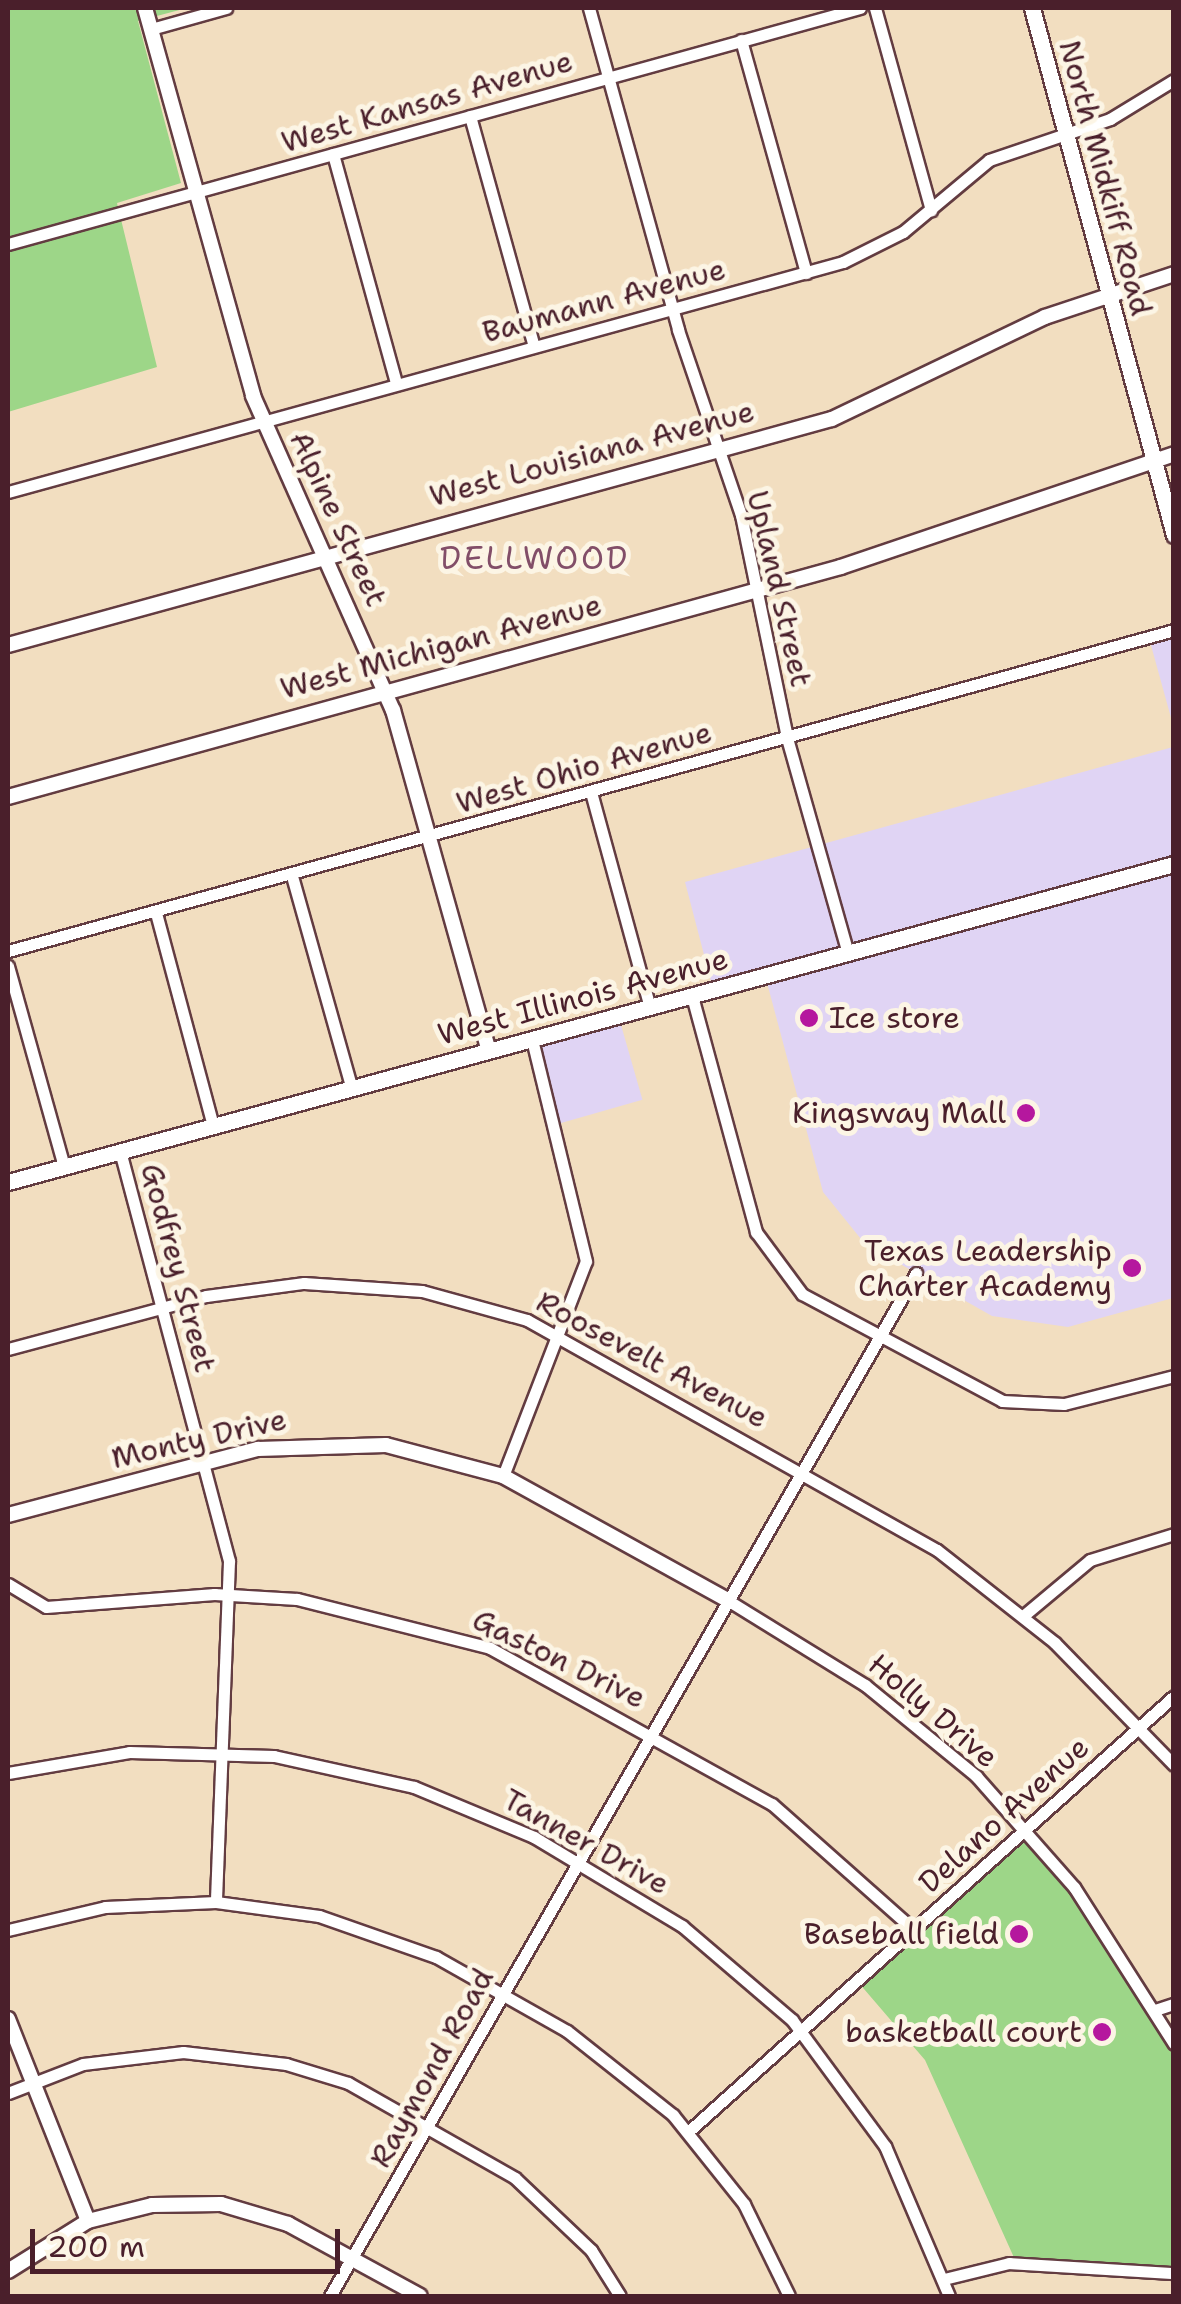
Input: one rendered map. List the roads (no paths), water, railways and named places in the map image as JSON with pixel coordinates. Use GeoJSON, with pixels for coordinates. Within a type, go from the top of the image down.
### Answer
{"type":"FeatureCollection","features":[{"type":"Feature","properties":{"kind":"main road","name":"North Midkiff Road"},"geometry":{"type":"LineString","coordinates":[[1032,8],[1174,535]]}},
{"type":"Feature","properties":{"kind":"main road","name":"West Illinois Avenue"},"geometry":{"type":"LineString","coordinates":[[8,1182],[1174,864]]}},
{"type":"Feature","properties":{"kind":"street","name":"Alpine Street"},"geometry":{"type":"LineString","coordinates":[[145,8],[262,420],[385,689],[489,1051]]}},
{"type":"Feature","properties":{"kind":"street"},"geometry":{"type":"LineString","coordinates":[[150,29],[226,8]]}},
{"type":"Feature","properties":{"kind":"street","name":"Upland Street"},"geometry":{"type":"LineString","coordinates":[[589,8],[672,309],[758,589],[787,738],[848,954]]}},
{"type":"Feature","properties":{"kind":"street","name":"West Kansas Avenue"},"geometry":{"type":"LineString","coordinates":[[8,244],[860,8]]}},
{"type":"Feature","properties":{"kind":"street"},"geometry":{"type":"LineString","coordinates":[[876,8],[931,210]]}},
{"type":"Feature","properties":{"kind":"street"},"geometry":{"type":"LineString","coordinates":[[742,40],[806,273]]}},
{"type":"Feature","properties":{"kind":"street","name":"Baumann Avenue"},"geometry":{"type":"LineString","coordinates":[[8,492],[806,273],[876,248],[931,210],[989,160],[1124,112],[1174,80]]}},
{"type":"Feature","properties":{"kind":"street"},"geometry":{"type":"LineString","coordinates":[[470,116],[534,346]]}},
{"type":"Feature","properties":{"kind":"street"},"geometry":{"type":"LineString","coordinates":[[333,154],[396,383]]}},
{"type":"Feature","properties":{"kind":"street","name":"West Louisiana Avenue"},"geometry":{"type":"LineString","coordinates":[[8,644],[718,450],[886,399],[1027,325],[1174,274]]}},
{"type":"Feature","properties":{"kind":"street","name":"West Michigan Avenue"},"geometry":{"type":"LineString","coordinates":[[8,798],[385,689],[758,589],[1174,454]]}},
{"type":"Feature","properties":{"kind":"street","name":"West Ohio Avenue"},"geometry":{"type":"LineString","coordinates":[[8,951],[292,876],[1174,630]]}},
{"type":"Feature","properties":{"kind":"street"},"geometry":{"type":"LineString","coordinates":[[590,792],[650,1007]]}},
{"type":"Feature","properties":{"kind":"street"},"geometry":{"type":"LineString","coordinates":[[292,876],[352,1088]]}},
{"type":"Feature","properties":{"kind":"street"},"geometry":{"type":"LineString","coordinates":[[156,913],[213,1126]]}},
{"type":"Feature","properties":{"kind":"street"},"geometry":{"type":"LineString","coordinates":[[8,966],[64,1166]]}},
{"type":"Feature","properties":{"kind":"street"},"geometry":{"type":"LineString","coordinates":[[692,996],[762,1247],[802,1294],[977,1394],[1017,1404],[1064,1404],[1174,1376]]}},
{"type":"Feature","properties":{"kind":"street"},"geometry":{"type":"LineString","coordinates":[[504,1476],[563,1334],[586,1242],[532,1039]]}},
{"type":"Feature","properties":{"kind":"street","name":"Godfrey Street"},"geometry":{"type":"LineString","coordinates":[[120,1151],[205,1461],[229,1594],[216,1902]]}},
{"type":"Feature","properties":{"kind":"street","name":"Raymond Road"},"geometry":{"type":"LineString","coordinates":[[330,2296],[916,1273]]}},
{"type":"Feature","properties":{"kind":"street","name":"Roosevelt Avenue"},"geometry":{"type":"LineString","coordinates":[[8,1349],[163,1306],[274,1285],[373,1284],[461,1299],[563,1334],[920,1539],[1023,1616],[1174,1765]]}},
{"type":"Feature","properties":{"kind":"street","name":"Monty Drive"},"geometry":{"type":"LineString","coordinates":[[8,1514],[205,1461],[356,1442],[504,1476],[729,1601]]}},
{"type":"Feature","properties":{"kind":"street"},"geometry":{"type":"LineString","coordinates":[[1023,1616],[1090,1560],[1174,1534]]}},
{"type":"Feature","properties":{"kind":"street","name":"Gaston Drive"},"geometry":{"type":"LineString","coordinates":[[8,1584],[56,1608],[229,1594],[367,1611],[463,1638],[651,1732],[772,1804],[914,1930]]}},
{"type":"Feature","properties":{"kind":"street","name":"Holly Drive"},"geometry":{"type":"LineString","coordinates":[[729,1601],[880,1696],[1026,1828],[1174,2044]]}},
{"type":"Feature","properties":{"kind":"street","name":"Delano Avenue"},"geometry":{"type":"LineString","coordinates":[[689,2132],[1174,1696]]}},
{"type":"Feature","properties":{"kind":"street","name":"Tanner Drive"},"geometry":{"type":"LineString","coordinates":[[8,1773],[129,1752],[224,1751],[414,1787],[578,1864],[703,1941],[802,2031],[880,2137],[949,2296]]}},
{"type":"Feature","properties":{"kind":"street"},"geometry":{"type":"LineString","coordinates":[[8,1930],[105,1907],[216,1902],[370,1930],[502,1994],[587,2045],[689,2132],[744,2204],[789,2296]]}},
{"type":"Feature","properties":{"kind":"street"},"geometry":{"type":"LineString","coordinates":[[1154,2010],[1174,2004]]}},
{"type":"Feature","properties":{"kind":"street"},"geometry":{"type":"LineString","coordinates":[[8,2019],[88,2222]]}},
{"type":"Feature","properties":{"kind":"street"},"geometry":{"type":"LineString","coordinates":[[8,2094],[32,2081],[133,2055],[232,2054],[348,2083],[428,2126],[560,2216],[620,2296]]}},
{"type":"Feature","properties":{"kind":"street"},"geometry":{"type":"LineString","coordinates":[[8,2271],[88,2222],[152,2205],[221,2204],[288,2224],[353,2256],[420,2296]]}},
{"type":"Feature","properties":{"kind":"street"},"geometry":{"type":"LineString","coordinates":[[944,2279],[1010,2263],[1174,2273]]}},
{"type":"Feature","properties":{"kind":"place","name":"Ice store"},"geometry":{"type":"Point","coordinates":[809,1018]}},
{"type":"Feature","properties":{"kind":"place","name":"Kingsway Mall"},"geometry":{"type":"Point","coordinates":[1026,1113]}},
{"type":"Feature","properties":{"kind":"place","name":"Texas Leadership Charter Academy"},"geometry":{"type":"Point","coordinates":[1132,1268]}},
{"type":"Feature","properties":{"kind":"place","name":"Baseball field"},"geometry":{"type":"Point","coordinates":[1019,1934]}},
{"type":"Feature","properties":{"kind":"place","name":"basketball court"},"geometry":{"type":"Point","coordinates":[1102,2032]}},
{"type":"Feature","properties":{"kind":"district","name":"DELLWOOD"},"geometry":{"type":"Point","coordinates":[535,558]}}]}
